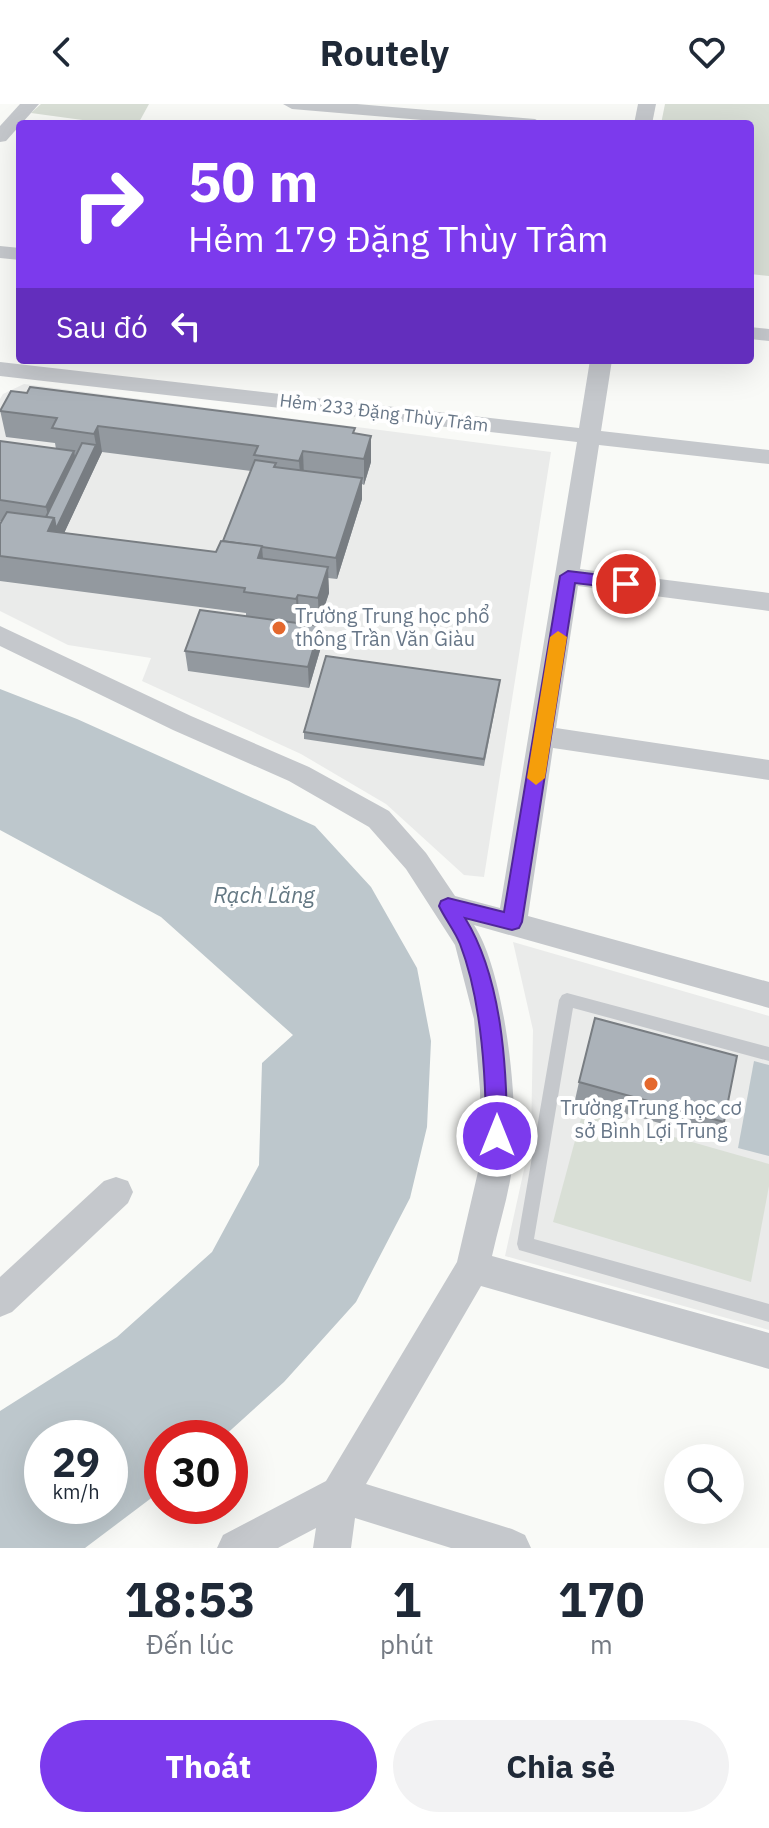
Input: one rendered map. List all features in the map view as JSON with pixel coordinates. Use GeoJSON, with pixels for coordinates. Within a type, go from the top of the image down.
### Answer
{"type":"FeatureCollection","features":[{"type":"Feature","properties":{"kind":"street"},"geometry":{"type":"LineString","coordinates":[[0,137],[30,104]]}},
{"type":"Feature","properties":{"kind":"street"},"geometry":{"type":"LineString","coordinates":[[292,104],[486,120]]}},
{"type":"Feature","properties":{"kind":"street"},"geometry":{"type":"LineString","coordinates":[[512,922],[600,364]]}},
{"type":"Feature","properties":{"kind":"street","name":"Hẻm 233 Đặng Thùy Trâm"},"geometry":{"type":"LineString","coordinates":[[0,369],[769,457]]}},
{"type":"Feature","properties":{"kind":"street"},"geometry":{"type":"LineString","coordinates":[[568,576],[769,602]]}},
{"type":"Feature","properties":{"kind":"street"},"geometry":{"type":"LineString","coordinates":[[0,635],[339,795],[379,819],[416,861],[469,942],[489,1019],[496,1090],[497,1159],[473,1267],[339,1494],[332,1548]]}},
{"type":"Feature","properties":{"kind":"street"},"geometry":{"type":"LineString","coordinates":[[542,736],[769,770]]}},
{"type":"Feature","properties":{"kind":"street"},"geometry":{"type":"LineString","coordinates":[[448,906],[769,995]]}},
{"type":"Feature","properties":{"kind":"street"},"geometry":{"type":"LineString","coordinates":[[0,1300],[116,1192]]}},
{"type":"Feature","properties":{"kind":"street"},"geometry":{"type":"LineString","coordinates":[[473,1267],[769,1351]]}},
{"type":"Feature","properties":{"kind":"street"},"geometry":{"type":"LineString","coordinates":[[236,1548],[339,1494],[512,1548]]}},
{"type":"Feature","properties":{"kind":"lane"},"geometry":{"type":"LineString","coordinates":[[769,1054],[567,1000],[525,1244],[769,1313]]}},
{"type":"Feature","properties":{"kind":"shaded area"},"geometry":{"type":"Polygon","coordinates":[[[41,104],[149,104],[140,120],[83,120],[31,113],[41,104]]]}},
{"type":"Feature","properties":{"kind":"shaded area"},"geometry":{"type":"Polygon","coordinates":[[[665,104],[769,104],[769,276],[754,274],[754,120],[662,120],[665,104]]]}},
{"type":"Feature","properties":{"kind":"shaded area","name":"Trường Trung học phổ thông Trần Văn Giàu"},"geometry":{"type":"Polygon","coordinates":[[[24,384],[551,452],[484,877],[464,875],[386,804],[301,754],[142,681],[151,658],[68,645],[0,611],[0,399],[3,394],[24,384]]]}},
{"type":"Feature","properties":{"kind":"shaded area","name":"Trường Trung học cơ sở Bình Lợi Trung"},"geometry":{"type":"Polygon","coordinates":[[[513,942],[769,1016],[769,1330],[505,1256],[531,1138],[533,1030],[513,942]]]}},
{"type":"Feature","properties":{"kind":"shaded area"},"geometry":{"type":"Polygon","coordinates":[[[583,1111],[769,1164],[769,1186],[751,1282],[553,1222],[583,1111]]]}},
{"type":"Feature","properties":{"kind":"water","name":"Rạch Lăng"},"geometry":{"type":"Polygon","coordinates":[[[0,689],[77,719],[315,826],[371,887],[417,968],[431,1041],[427,1127],[410,1198],[356,1302],[284,1382],[242,1420],[144,1420],[144,1504],[128,1516],[128,1420],[24,1420],[24,1524],[117,1524],[85,1548],[0,1548],[0,1411],[117,1337],[212,1252],[259,1165],[262,1063],[293,1035],[161,917],[0,830],[0,689]]]}},
{"type":"Feature","properties":{"kind":"water"},"geometry":{"type":"Polygon","coordinates":[[[754,1061],[769,1065],[769,1156],[738,1148],[754,1061]]]}},
{"type":"Feature","properties":{"kind":"building"},"geometry":{"type":"Polygon","coordinates":[[[30,387],[355,428],[353,433],[371,436],[364,459],[303,451],[299,461],[254,455],[258,446],[98,426],[94,434],[52,428],[57,418],[0,411],[11,391],[27,393],[30,387]]]}},
{"type":"Feature","properties":{"kind":"building"},"geometry":{"type":"Polygon","coordinates":[[[0,441],[74,451],[46,507],[0,500],[0,441]]]}},
{"type":"Feature","properties":{"kind":"building"},"geometry":{"type":"Polygon","coordinates":[[[82,443],[96,445],[56,529],[54,518],[46,517],[82,443]]]}},
{"type":"Feature","properties":{"kind":"building"},"geometry":{"type":"Polygon","coordinates":[[[255,460],[276,463],[274,467],[362,478],[336,558],[223,541],[255,460]]]}},
{"type":"Feature","properties":{"kind":"building"},"geometry":{"type":"Polygon","coordinates":[[[7,512],[54,518],[48,531],[216,552],[221,541],[262,546],[258,558],[328,567],[318,598],[298,595],[296,599],[244,592],[245,588],[0,556],[0,524],[7,512]]]}},
{"type":"Feature","properties":{"kind":"building"},"geometry":{"type":"Polygon","coordinates":[[[200,610],[320,626],[308,667],[185,651],[200,610]]]}},
{"type":"Feature","properties":{"kind":"building"},"geometry":{"type":"Polygon","coordinates":[[[326,656],[500,680],[484,759],[304,732],[326,656]]]}},
{"type":"Feature","properties":{"kind":"building"},"geometry":{"type":"Polygon","coordinates":[[[595,1018],[737,1056],[724,1122],[579,1082],[595,1018]]]}},
{"type":"Feature","properties":{"kind":"slow traffic"},"geometry":{"type":"LineString","coordinates":[[536,778],[558,637]]}},
{"type":"Feature","properties":{"kind":"place","name":"Trường Trung học phổ thông Trần Văn Giàu"},"geometry":{"type":"Point","coordinates":[279,628]}},
{"type":"Feature","properties":{"kind":"place","name":"Trường Trung học cơ sở Bình Lợi Trung"},"geometry":{"type":"Point","coordinates":[651,1084]}},
{"type":"Feature","properties":{"kind":"route"},"geometry":{"type":"LineString","coordinates":[[497,1136],[489,1019],[469,942],[448,906],[512,922],[568,576],[626,584]]}}]}
